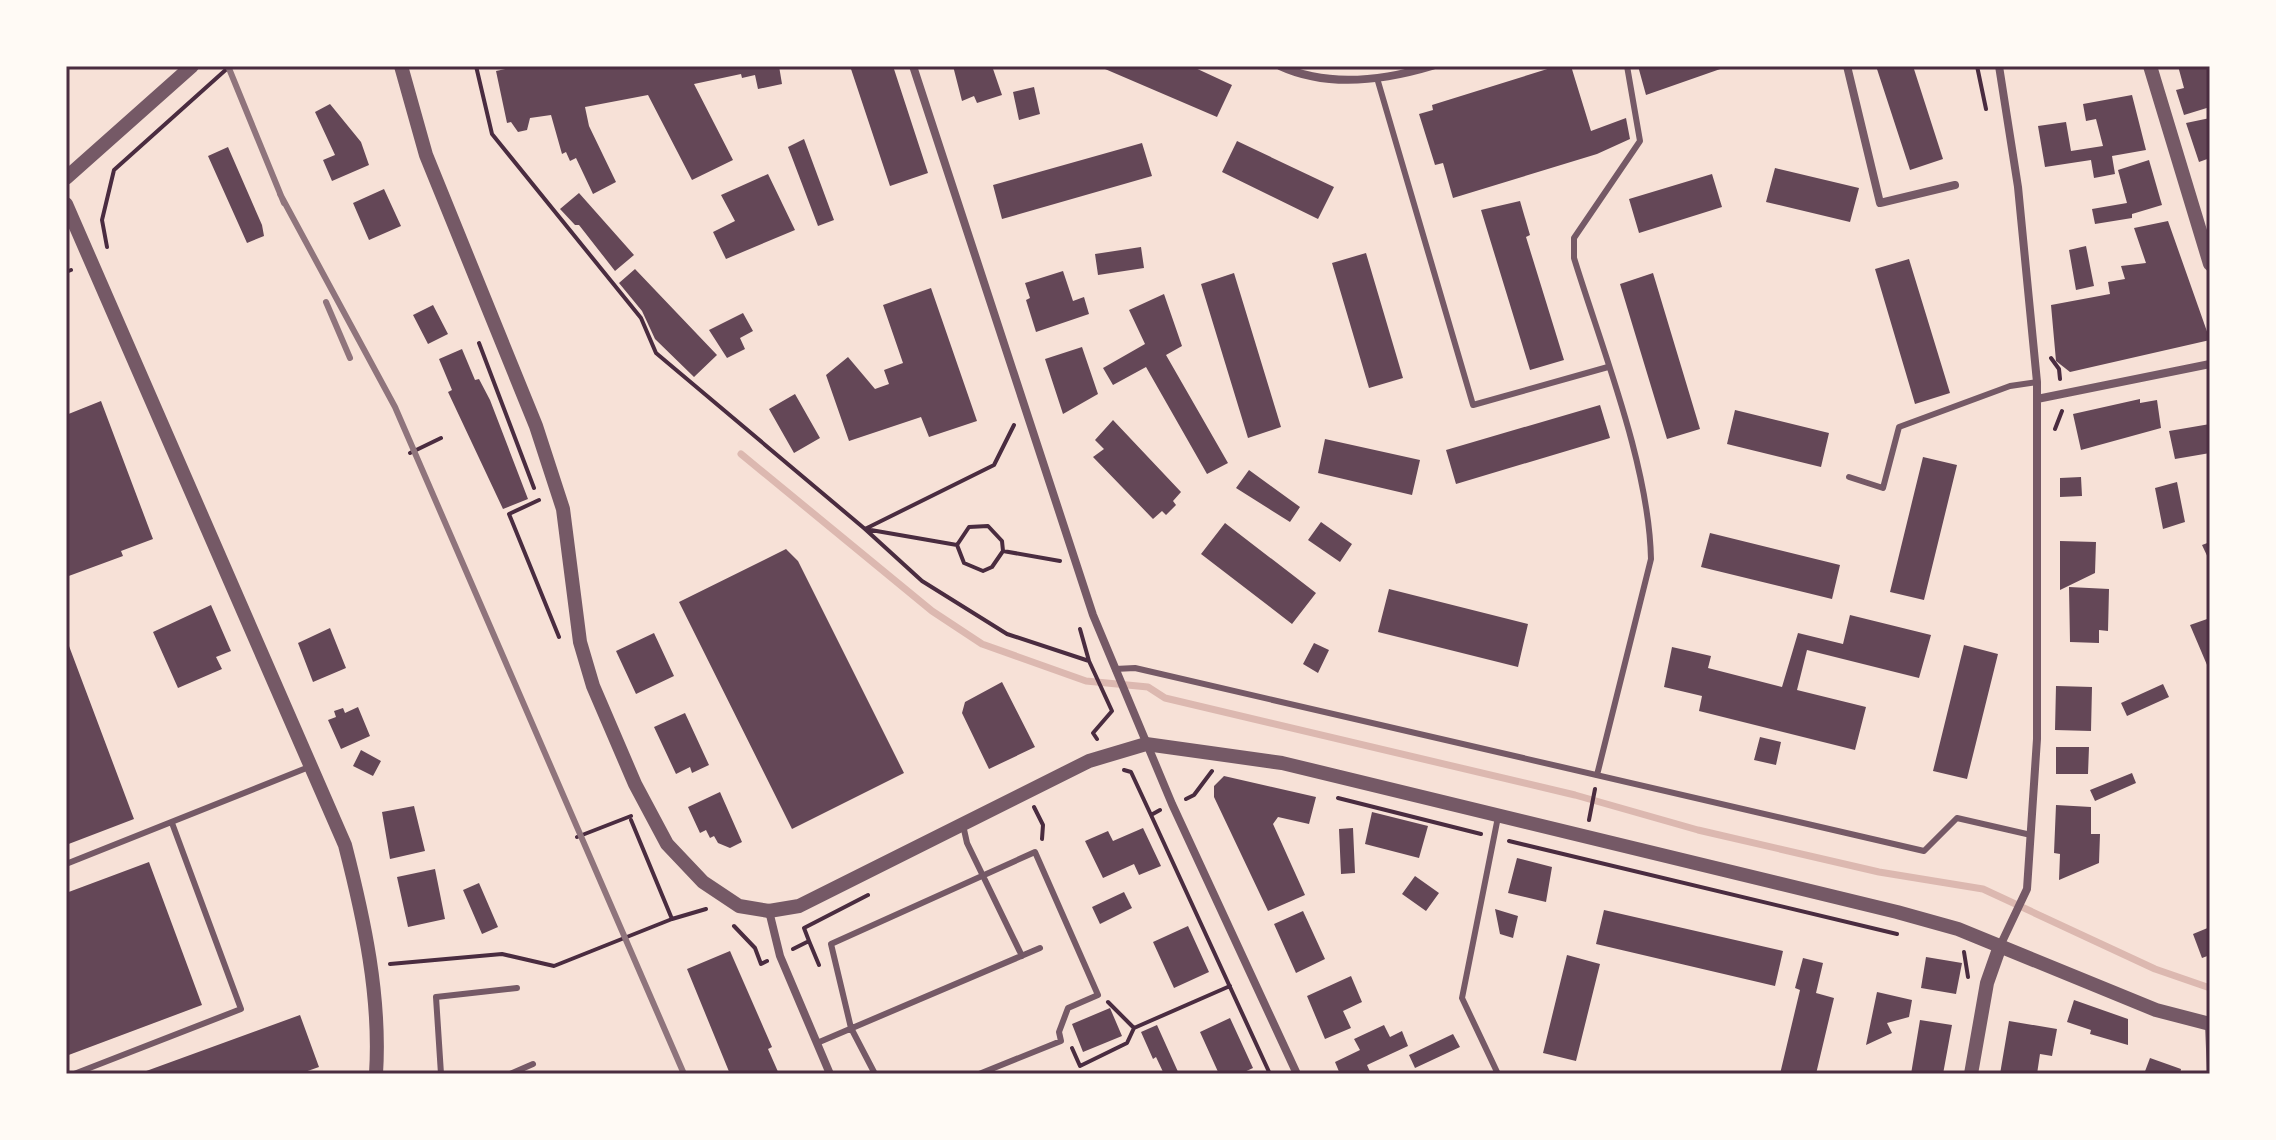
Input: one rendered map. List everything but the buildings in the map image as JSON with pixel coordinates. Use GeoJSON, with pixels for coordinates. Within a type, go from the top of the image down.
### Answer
{"type":"FeatureCollection","features":[{"type":"Feature","properties":{"kind":"street"},"geometry":{"type":"LineString","coordinates":[[66,178],[192,66]]}},
{"type":"Feature","properties":{"kind":"street"},"geometry":{"type":"LineString","coordinates":[[401,66],[426,155],[536,426],[563,509],[580,642],[593,686],[647,808],[667,844],[703,882],[739,906],[769,911],[799,906],[1104,755],[1146,744],[1282,763],[1897,912],[2000,946],[2156,1010],[2209,1024]]}},
{"type":"Feature","properties":{"kind":"street"},"geometry":{"type":"LineString","coordinates":[[913,66],[1093,615],[1172,804],[1297,1074]]}},
{"type":"Feature","properties":{"kind":"street"},"geometry":{"type":"LineString","coordinates":[[1280,66],[1327,80],[1377,78],[1432,66]]}},
{"type":"Feature","properties":{"kind":"street"},"geometry":{"type":"LineString","coordinates":[[1847,66],[1880,203],[1955,185]]}},
{"type":"Feature","properties":{"kind":"street"},"geometry":{"type":"LineString","coordinates":[[1971,1074],[1987,983],[2000,946],[2027,889],[2037,739],[2037,382],[2018,187],[1999,66]]}},
{"type":"Feature","properties":{"kind":"street"},"geometry":{"type":"LineString","coordinates":[[2150,66],[2210,264]]}},
{"type":"Feature","properties":{"kind":"street"},"geometry":{"type":"LineString","coordinates":[[66,204],[345,845],[364,918],[378,1049],[376,1074]]}},
{"type":"Feature","properties":{"kind":"street"},"geometry":{"type":"LineString","coordinates":[[2037,399],[2210,364]]}},
{"type":"Feature","properties":{"kind":"street"},"geometry":{"type":"LineString","coordinates":[[769,911],[780,956],[830,1074]]}},
{"type":"Feature","properties":{"kind":"lane"},"geometry":{"type":"LineString","coordinates":[[1597,775],[1651,559],[1650,526],[1639,472],[1574,258],[1574,238],[1640,141],[1627,66]]}},
{"type":"Feature","properties":{"kind":"lane"},"geometry":{"type":"LineString","coordinates":[[1377,78],[1473,405],[1608,367]]}},
{"type":"Feature","properties":{"kind":"lane"},"geometry":{"type":"LineString","coordinates":[[1849,477],[1883,488],[1899,427],[2010,386],[2037,382]]}},
{"type":"Feature","properties":{"kind":"lane"},"geometry":{"type":"LineString","coordinates":[[1115,669],[1135,668],[1924,851],[1957,818],[2031,835]]}},
{"type":"Feature","properties":{"kind":"lane"},"geometry":{"type":"LineString","coordinates":[[66,864],[312,766]]}},
{"type":"Feature","properties":{"kind":"lane"},"geometry":{"type":"LineString","coordinates":[[1498,817],[1462,998],[1498,1074]]}},
{"type":"Feature","properties":{"kind":"lane"},"geometry":{"type":"LineString","coordinates":[[74,1074],[241,1009],[172,823]]}},
{"type":"Feature","properties":{"kind":"lane"},"geometry":{"type":"LineString","coordinates":[[963,824],[967,843],[1022,956]]}},
{"type":"Feature","properties":{"kind":"lane"},"geometry":{"type":"LineString","coordinates":[[875,1074],[851,1028],[831,944],[1035,852],[1098,995],[1068,1008],[1059,1032],[1061,1041],[979,1074]]}},
{"type":"Feature","properties":{"kind":"lane"},"geometry":{"type":"LineString","coordinates":[[817,1043],[1040,948]]}},
{"type":"Feature","properties":{"kind":"lane"},"geometry":{"type":"LineString","coordinates":[[441,1074],[436,997],[517,988]]}},
{"type":"Feature","properties":{"kind":"lane"},"geometry":{"type":"LineString","coordinates":[[2209,1024],[2210,1074]]}},
{"type":"Feature","properties":{"kind":"lane"},"geometry":{"type":"LineString","coordinates":[[510,1074],[533,1064]]}},
{"type":"Feature","properties":{"kind":"path"},"geometry":{"type":"LineString","coordinates":[[109,253],[102,220],[114,170],[230,66]]}},
{"type":"Feature","properties":{"kind":"path"},"geometry":{"type":"LineString","coordinates":[[476,66],[492,134],[641,318],[656,353],[922,581],[1007,634],[1089,661]]}},
{"type":"Feature","properties":{"kind":"path"},"geometry":{"type":"LineString","coordinates":[[1977,66],[1986,109]]}},
{"type":"Feature","properties":{"kind":"path"},"geometry":{"type":"LineString","coordinates":[[479,342],[539,501],[509,514],[561,644]]}},
{"type":"Feature","properties":{"kind":"path"},"geometry":{"type":"LineString","coordinates":[[865,529],[994,465],[1016,420],[1021,434]]}},
{"type":"Feature","properties":{"kind":"path"},"geometry":{"type":"LineString","coordinates":[[410,453],[441,438]]}},
{"type":"Feature","properties":{"kind":"path"},"geometry":{"type":"LineString","coordinates":[[988,526],[1002,541],[1003,551],[992,567],[983,571],[964,563],[957,545],[969,527],[988,526]]}},
{"type":"Feature","properties":{"kind":"path"},"geometry":{"type":"LineString","coordinates":[[865,529],[957,545]]}},
{"type":"Feature","properties":{"kind":"path"},"geometry":{"type":"LineString","coordinates":[[1056,547],[1064,575]]}},
{"type":"Feature","properties":{"kind":"path"},"geometry":{"type":"LineString","coordinates":[[1003,551],[1060,561]]}},
{"type":"Feature","properties":{"kind":"path"},"geometry":{"type":"LineString","coordinates":[[1077,618],[1089,661],[1112,711],[1093,733],[1110,766],[1131,772],[1270,1074]]}},
{"type":"Feature","properties":{"kind":"path"},"geometry":{"type":"LineString","coordinates":[[1151,815],[1194,795],[1209,773],[1218,769]]}},
{"type":"Feature","properties":{"kind":"path"},"geometry":{"type":"LineString","coordinates":[[1590,816],[1596,784]]}},
{"type":"Feature","properties":{"kind":"path"},"geometry":{"type":"LineString","coordinates":[[1331,796],[1910,937]]}},
{"type":"Feature","properties":{"kind":"path"},"geometry":{"type":"LineString","coordinates":[[1021,814],[1047,800]]}},
{"type":"Feature","properties":{"kind":"path"},"geometry":{"type":"LineString","coordinates":[[623,802],[672,919]]}},
{"type":"Feature","properties":{"kind":"path"},"geometry":{"type":"LineString","coordinates":[[1034,807],[1043,825],[1042,840]]}},
{"type":"Feature","properties":{"kind":"path"},"geometry":{"type":"LineString","coordinates":[[577,837],[647,808]]}},
{"type":"Feature","properties":{"kind":"path"},"geometry":{"type":"LineString","coordinates":[[724,920],[755,948],[761,964],[809,941],[804,928],[870,894]]}},
{"type":"Feature","properties":{"kind":"path"},"geometry":{"type":"LineString","coordinates":[[387,964],[502,954],[554,966],[703,907],[714,914]]}},
{"type":"Feature","properties":{"kind":"path"},"geometry":{"type":"LineString","coordinates":[[1952,947],[1966,953],[1966,992]]}},
{"type":"Feature","properties":{"kind":"path"},"geometry":{"type":"LineString","coordinates":[[1068,1038],[1080,1066],[1127,1043],[1134,1028],[1230,986]]}},
{"type":"Feature","properties":{"kind":"path"},"geometry":{"type":"LineString","coordinates":[[1106,998],[1134,1028]]}},
{"type":"Feature","properties":{"kind":"waterway"},"geometry":{"type":"LineString","coordinates":[[741,454],[932,611],[982,644],[1086,681],[1148,687],[1165,698],[1575,795],[1698,830],[1879,872],[1983,889],[2155,969],[2210,988]]}},
{"type":"Feature","properties":{"kind":"railway"},"geometry":{"type":"LineString","coordinates":[[228,66],[284,203]]}},
{"type":"Feature","properties":{"kind":"railway"},"geometry":{"type":"LineString","coordinates":[[280,194],[395,407],[684,1074]]}},
{"type":"Feature","properties":{"kind":"railway"},"geometry":{"type":"LineString","coordinates":[[326,302],[350,358]]}}]}
